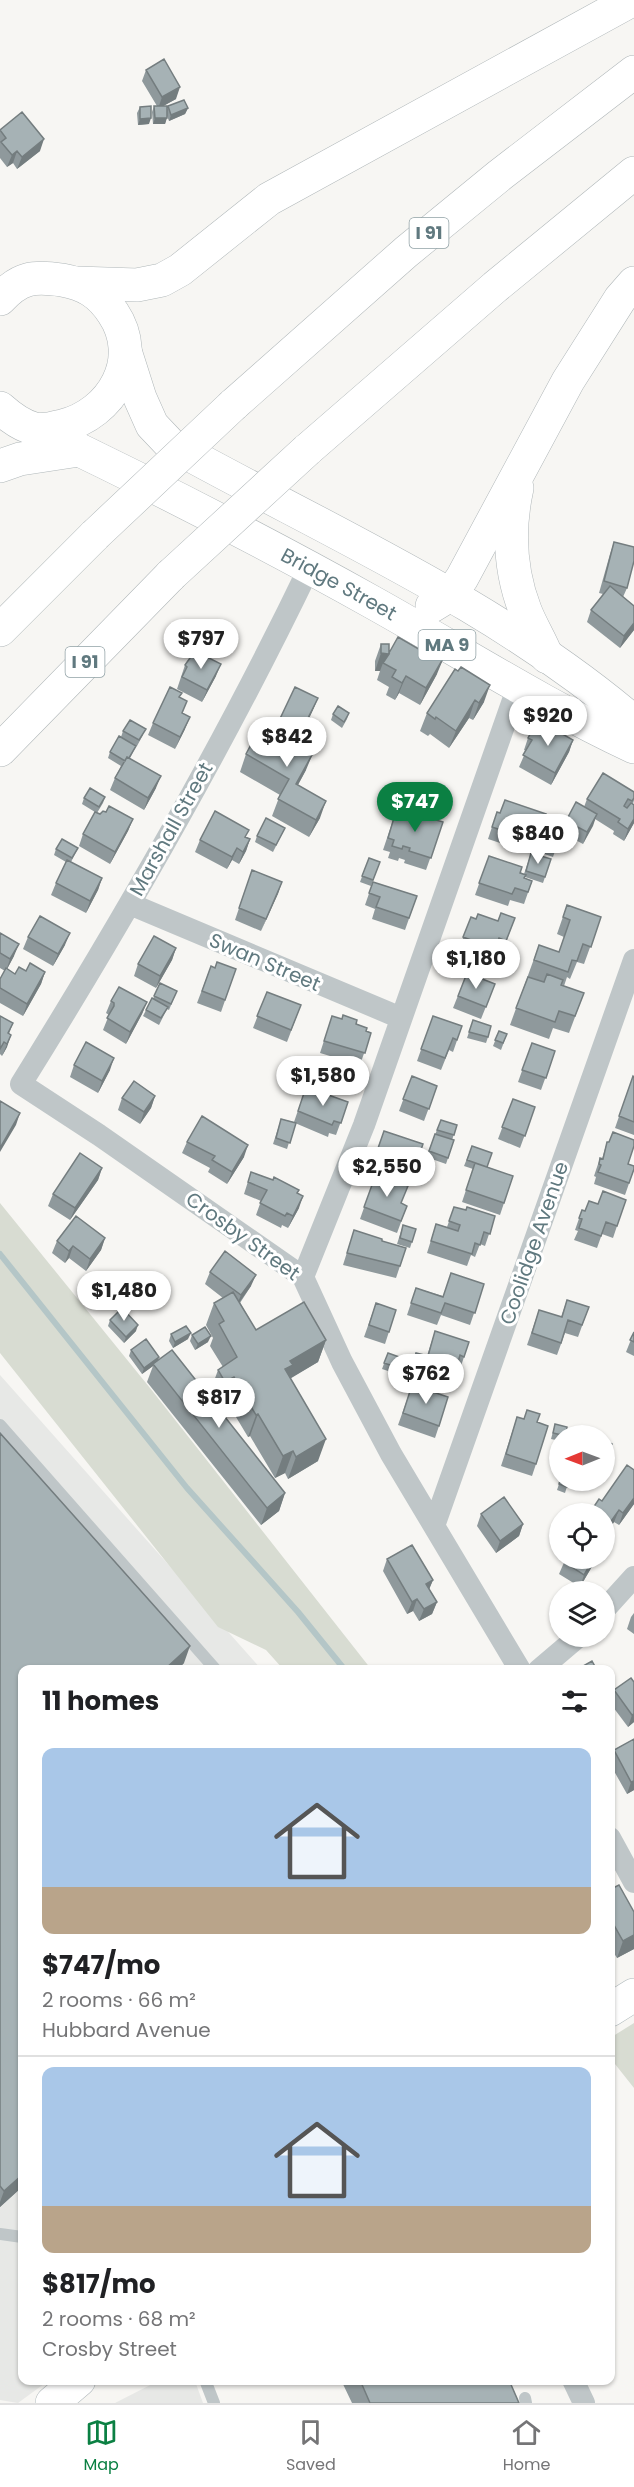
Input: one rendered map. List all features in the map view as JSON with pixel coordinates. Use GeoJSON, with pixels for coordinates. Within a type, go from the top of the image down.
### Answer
{"type":"FeatureCollection","features":[{"type":"Feature","properties":{"kind":"main road"},"geometry":{"type":"LineString","coordinates":[[13,277],[46,278],[77,283],[137,285],[162,280],[180,270],[269,199],[632,0]]}},
{"type":"Feature","properties":{"kind":"main road","name":"I 91"},"geometry":{"type":"LineString","coordinates":[[0,630],[95,535],[233,405],[406,252],[508,169],[634,72]]}},
{"type":"Feature","properties":{"kind":"main road","name":"I 91"},"geometry":{"type":"LineString","coordinates":[[0,750],[171,575],[307,450],[495,287],[634,173]]}},
{"type":"Feature","properties":{"kind":"main road"},"geometry":{"type":"LineString","coordinates":[[0,299],[21,281],[13,277]]}},
{"type":"Feature","properties":{"kind":"main road"},"geometry":{"type":"LineString","coordinates":[[16,424],[75,422],[97,409],[119,384],[126,354],[120,322],[108,304],[92,289],[77,283]]}},
{"type":"Feature","properties":{"kind":"main road"},"geometry":{"type":"LineString","coordinates":[[371,601],[399,608],[418,608],[433,606],[450,595],[568,381],[620,299],[634,283]]}},
{"type":"Feature","properties":{"kind":"main road","name":"MA 9"},"geometry":{"type":"LineString","coordinates":[[126,354],[140,398],[152,425],[170,444],[450,595],[600,693],[634,722]]}},
{"type":"Feature","properties":{"kind":"main road","name":"Bridge Street"},"geometry":{"type":"LineString","coordinates":[[16,424],[118,467],[371,601],[583,723],[634,747]]}},
{"type":"Feature","properties":{"kind":"main road"},"geometry":{"type":"LineString","coordinates":[[0,466],[29,457],[79,450]]}},
{"type":"Feature","properties":{"kind":"main road"},"geometry":{"type":"LineString","coordinates":[[523,463],[514,501],[511,538],[512,564],[526,613],[548,658]]}},
{"type":"Feature","properties":{"kind":"main road"},"geometry":{"type":"LineString","coordinates":[[615,2007],[634,1995]]}},
{"type":"Feature","properties":{"kind":"main road"},"geometry":{"type":"LineString","coordinates":[[52,2403],[73,2385]]}},
{"type":"Feature","properties":{"kind":"street","name":"Marshall Street"},"geometry":{"type":"LineString","coordinates":[[21,1084],[130,904],[237,709],[309,568]]}},
{"type":"Feature","properties":{"kind":"street"},"geometry":{"type":"LineString","coordinates":[[303,1276],[364,1125],[518,686]]}},
{"type":"Feature","properties":{"kind":"street","name":"Swan Street"},"geometry":{"type":"LineString","coordinates":[[130,904],[401,1018]]}},
{"type":"Feature","properties":{"kind":"street","name":"Coolidge Avenue"},"geometry":{"type":"LineString","coordinates":[[434,1526],[634,960]]}},
{"type":"Feature","properties":{"kind":"street","name":"Crosby Street"},"geometry":{"type":"LineString","coordinates":[[21,1084],[303,1276],[342,1362],[391,1454],[517,1665]]}},
{"type":"Feature","properties":{"kind":"street"},"geometry":{"type":"LineString","coordinates":[[615,1598],[634,1577]]}},
{"type":"Feature","properties":{"kind":"street"},"geometry":{"type":"LineString","coordinates":[[545,1665],[566,1647]]}},
{"type":"Feature","properties":{"kind":"street"},"geometry":{"type":"LineString","coordinates":[[615,1847],[634,1882]]}},
{"type":"Feature","properties":{"kind":"street"},"geometry":{"type":"LineString","coordinates":[[575,2385],[584,2403]]}},
{"type":"Feature","properties":{"kind":"lane"},"geometry":{"type":"LineString","coordinates":[[0,1425],[212,1665]]}},
{"type":"Feature","properties":{"kind":"lane"},"geometry":{"type":"LineString","coordinates":[[0,2234],[18,2236]]}},
{"type":"Feature","properties":{"kind":"lane"},"geometry":{"type":"LineString","coordinates":[[207,2385],[214,2403]]}},
{"type":"Feature","properties":{"kind":"shaded area"},"geometry":{"type":"Polygon","coordinates":[[[0,1203],[150,1388],[368,1665],[279,1665],[266,1650],[218,1627],[0,1353],[0,1203]]]}},
{"type":"Feature","properties":{"kind":"shaded area"},"geometry":{"type":"Polygon","coordinates":[[[0,1375],[257,1665],[18,1665],[18,2385],[43,2385],[18,2403],[0,2400],[0,1375]]]}},
{"type":"Feature","properties":{"kind":"shaded area"},"geometry":{"type":"Polygon","coordinates":[[[634,2023],[634,2088],[615,2064],[615,2035],[634,2023]]]}},
{"type":"Feature","properties":{"kind":"shaded area"},"geometry":{"type":"Polygon","coordinates":[[[150,2385],[196,2385],[203,2403],[115,2403],[150,2385]]]}},
{"type":"Feature","properties":{"kind":"building"},"geometry":{"type":"Polygon","coordinates":[[[164,59],[180,87],[162,97],[146,70],[164,59]]]}},
{"type":"Feature","properties":{"kind":"building"},"geometry":{"type":"Polygon","coordinates":[[[184,100],[188,108],[171,115],[168,106],[184,100]]]}},
{"type":"Feature","properties":{"kind":"building"},"geometry":{"type":"Polygon","coordinates":[[[151,106],[151,118],[140,119],[140,107],[151,106]]]}},
{"type":"Feature","properties":{"kind":"building"},"geometry":{"type":"Polygon","coordinates":[[[154,106],[167,106],[167,118],[155,118],[154,106]]]}},
{"type":"Feature","properties":{"kind":"building"},"geometry":{"type":"Polygon","coordinates":[[[22,112],[44,139],[22,157],[17,151],[12,155],[1,142],[6,138],[0,130],[22,112]]]}},
{"type":"Feature","properties":{"kind":"building"},"geometry":{"type":"Polygon","coordinates":[[[614,542],[634,547],[634,561],[627,588],[604,581],[614,542]]]}},
{"type":"Feature","properties":{"kind":"building"},"geometry":{"type":"Polygon","coordinates":[[[610,586],[634,606],[634,623],[624,636],[591,610],[610,586]]]}},
{"type":"Feature","properties":{"kind":"building"},"geometry":{"type":"Polygon","coordinates":[[[398,637],[422,651],[425,646],[444,657],[426,688],[406,676],[402,683],[392,677],[396,670],[383,663],[389,654],[381,653],[381,644],[389,644],[389,653],[398,637]]]}},
{"type":"Feature","properties":{"kind":"building"},"geometry":{"type":"Polygon","coordinates":[[[195,651],[221,664],[207,690],[182,677],[187,667],[185,665],[195,651]]]}},
{"type":"Feature","properties":{"kind":"building"},"geometry":{"type":"Polygon","coordinates":[[[461,667],[490,685],[479,703],[475,700],[456,731],[427,713],[455,669],[458,671],[461,667]]]}},
{"type":"Feature","properties":{"kind":"building"},"geometry":{"type":"Polygon","coordinates":[[[170,687],[182,693],[179,697],[187,701],[182,713],[190,717],[180,737],[153,723],[170,687]]]}},
{"type":"Feature","properties":{"kind":"building"},"geometry":{"type":"Polygon","coordinates":[[[295,687],[318,698],[302,735],[278,723],[295,687]]]}},
{"type":"Feature","properties":{"kind":"building"},"geometry":{"type":"Polygon","coordinates":[[[338,706],[349,713],[344,722],[333,714],[338,706]]]}},
{"type":"Feature","properties":{"kind":"building"},"geometry":{"type":"Polygon","coordinates":[[[130,720],[146,729],[139,740],[123,731],[130,720]]]}},
{"type":"Feature","properties":{"kind":"building"},"geometry":{"type":"Polygon","coordinates":[[[262,724],[313,753],[296,784],[326,801],[316,820],[278,799],[289,779],[246,754],[262,724]]]}},
{"type":"Feature","properties":{"kind":"building"},"geometry":{"type":"Polygon","coordinates":[[[545,724],[573,740],[555,773],[523,755],[532,740],[528,738],[535,725],[545,724]]]}},
{"type":"Feature","properties":{"kind":"building"},"geometry":{"type":"Polygon","coordinates":[[[119,736],[136,746],[125,761],[110,752],[119,736]]]}},
{"type":"Feature","properties":{"kind":"building"},"geometry":{"type":"Polygon","coordinates":[[[127,757],[161,776],[148,798],[115,778],[127,757]]]}},
{"type":"Feature","properties":{"kind":"building"},"geometry":{"type":"Polygon","coordinates":[[[603,773],[634,792],[632,801],[628,799],[624,806],[627,808],[631,803],[634,805],[634,819],[628,829],[618,822],[620,819],[587,799],[603,773]]]}},
{"type":"Feature","properties":{"kind":"building"},"geometry":{"type":"Polygon","coordinates":[[[90,788],[105,797],[99,807],[84,798],[90,788]]]}},
{"type":"Feature","properties":{"kind":"building"},"geometry":{"type":"Polygon","coordinates":[[[505,800],[546,814],[543,820],[563,827],[557,845],[537,838],[536,842],[492,827],[497,812],[500,813],[505,800]]]}},
{"type":"Feature","properties":{"kind":"building"},"geometry":{"type":"Polygon","coordinates":[[[576,802],[597,814],[587,832],[566,821],[576,802]]]}},
{"type":"Feature","properties":{"kind":"building"},"geometry":{"type":"Polygon","coordinates":[[[109,806],[133,819],[115,852],[83,834],[95,812],[100,814],[103,811],[106,812],[109,806]]]}},
{"type":"Feature","properties":{"kind":"building"},"geometry":{"type":"Polygon","coordinates":[[[404,809],[419,817],[419,815],[443,822],[431,858],[409,851],[410,848],[403,846],[402,849],[392,846],[394,840],[388,838],[396,811],[402,813],[404,809]]]}},
{"type":"Feature","properties":{"kind":"building"},"geometry":{"type":"Polygon","coordinates":[[[215,811],[249,830],[245,837],[250,839],[243,852],[237,848],[232,857],[200,840],[215,811]]]}},
{"type":"Feature","properties":{"kind":"building"},"geometry":{"type":"Polygon","coordinates":[[[266,818],[285,828],[276,845],[257,836],[266,818]]]}},
{"type":"Feature","properties":{"kind":"building"},"geometry":{"type":"Polygon","coordinates":[[[62,839],[78,848],[72,858],[56,849],[62,839]]]}},
{"type":"Feature","properties":{"kind":"building"},"geometry":{"type":"Polygon","coordinates":[[[531,853],[551,859],[545,877],[526,871],[531,853]]]}},
{"type":"Feature","properties":{"kind":"building"},"geometry":{"type":"Polygon","coordinates":[[[489,856],[522,867],[520,873],[526,875],[524,878],[532,881],[528,892],[515,888],[512,894],[479,883],[489,856]]]}},
{"type":"Feature","properties":{"kind":"building"},"geometry":{"type":"Polygon","coordinates":[[[369,858],[380,862],[373,880],[362,876],[369,858]]]}},
{"type":"Feature","properties":{"kind":"building"},"geometry":{"type":"Polygon","coordinates":[[[67,860],[102,878],[90,901],[56,883],[67,860]]]}},
{"type":"Feature","properties":{"kind":"building"},"geometry":{"type":"Polygon","coordinates":[[[252,870],[282,882],[266,919],[239,908],[252,870]]]}},
{"type":"Feature","properties":{"kind":"building"},"geometry":{"type":"Polygon","coordinates":[[[373,882],[417,896],[409,918],[376,907],[380,897],[369,893],[373,882]]]}},
{"type":"Feature","properties":{"kind":"building"},"geometry":{"type":"Polygon","coordinates":[[[567,905],[601,917],[591,947],[583,944],[577,961],[572,960],[568,972],[534,960],[539,945],[559,952],[570,920],[563,917],[567,905]]]}},
{"type":"Feature","properties":{"kind":"building"},"geometry":{"type":"Polygon","coordinates":[[[501,913],[515,918],[506,941],[499,938],[495,949],[463,937],[471,917],[476,919],[478,914],[498,921],[501,913]]]}},
{"type":"Feature","properties":{"kind":"building"},"geometry":{"type":"Polygon","coordinates":[[[40,916],[70,933],[58,954],[28,937],[40,916]]]}},
{"type":"Feature","properties":{"kind":"building"},"geometry":{"type":"Polygon","coordinates":[[[0,933],[19,944],[10,959],[0,953],[0,933]]]}},
{"type":"Feature","properties":{"kind":"building"},"geometry":{"type":"Polygon","coordinates":[[[154,936],[176,948],[160,976],[138,964],[154,936]]]}},
{"type":"Feature","properties":{"kind":"building"},"geometry":{"type":"Polygon","coordinates":[[[217,962],[236,969],[225,1000],[202,991],[211,966],[215,968],[217,962]]]}},
{"type":"Feature","properties":{"kind":"building"},"geometry":{"type":"Polygon","coordinates":[[[30,963],[45,972],[27,1004],[0,988],[0,979],[6,968],[15,974],[19,967],[26,971],[30,963]]]}},
{"type":"Feature","properties":{"kind":"building"},"geometry":{"type":"Polygon","coordinates":[[[467,973],[495,984],[486,1007],[458,996],[467,973]]]}},
{"type":"Feature","properties":{"kind":"building"},"geometry":{"type":"Polygon","coordinates":[[[547,974],[563,980],[561,985],[584,993],[575,1016],[559,1011],[555,1022],[516,1008],[528,977],[544,982],[547,974]]]}},
{"type":"Feature","properties":{"kind":"building"},"geometry":{"type":"Polygon","coordinates":[[[160,983],[177,991],[171,1004],[154,996],[160,983]]]}},
{"type":"Feature","properties":{"kind":"building"},"geometry":{"type":"Polygon","coordinates":[[[119,987],[147,1002],[130,1032],[107,1018],[114,1006],[111,1001],[119,987]]]}},
{"type":"Feature","properties":{"kind":"building"},"geometry":{"type":"Polygon","coordinates":[[[267,992],[301,1005],[291,1030],[257,1016],[267,992]]]}},
{"type":"Feature","properties":{"kind":"building"},"geometry":{"type":"Polygon","coordinates":[[[152,998],[168,1007],[161,1018],[146,1010],[152,998]]]}},
{"type":"Feature","properties":{"kind":"building"},"geometry":{"type":"Polygon","coordinates":[[[343,1015],[357,1020],[356,1024],[367,1028],[366,1031],[371,1033],[365,1053],[324,1041],[332,1016],[342,1019],[343,1015]]]}},
{"type":"Feature","properties":{"kind":"building"},"geometry":{"type":"Polygon","coordinates":[[[0,1016],[13,1023],[8,1033],[11,1035],[7,1044],[4,1042],[0,1049],[0,1016]]]}},
{"type":"Feature","properties":{"kind":"building"},"geometry":{"type":"Polygon","coordinates":[[[433,1016],[462,1026],[457,1040],[453,1038],[445,1058],[421,1049],[433,1016]]]}},
{"type":"Feature","properties":{"kind":"building"},"geometry":{"type":"Polygon","coordinates":[[[473,1020],[491,1026],[488,1037],[469,1032],[473,1020]]]}},
{"type":"Feature","properties":{"kind":"building"},"geometry":{"type":"Polygon","coordinates":[[[499,1031],[507,1034],[503,1043],[495,1040],[499,1031]]]}},
{"type":"Feature","properties":{"kind":"building"},"geometry":{"type":"Polygon","coordinates":[[[86,1042],[114,1058],[102,1081],[74,1065],[86,1042]]]}},
{"type":"Feature","properties":{"kind":"building"},"geometry":{"type":"Polygon","coordinates":[[[532,1043],[555,1051],[546,1078],[522,1070],[532,1043]]]}},
{"type":"Feature","properties":{"kind":"building"},"geometry":{"type":"Polygon","coordinates":[[[412,1076],[437,1086],[429,1109],[403,1099],[412,1076]]]}},
{"type":"Feature","properties":{"kind":"building"},"geometry":{"type":"Polygon","coordinates":[[[634,1077],[634,1122],[619,1116],[634,1077]]]}},
{"type":"Feature","properties":{"kind":"building"},"geometry":{"type":"Polygon","coordinates":[[[134,1081],[155,1096],[144,1112],[122,1098],[134,1081]]]}},
{"type":"Feature","properties":{"kind":"building"},"geometry":{"type":"Polygon","coordinates":[[[306,1087],[348,1102],[341,1123],[334,1121],[332,1125],[298,1111],[306,1087]]]}},
{"type":"Feature","properties":{"kind":"building"},"geometry":{"type":"Polygon","coordinates":[[[513,1099],[535,1107],[525,1136],[502,1127],[513,1099]]]}},
{"type":"Feature","properties":{"kind":"building"},"geometry":{"type":"Polygon","coordinates":[[[0,1101],[20,1113],[0,1148],[0,1101]]]}},
{"type":"Feature","properties":{"kind":"building"},"geometry":{"type":"Polygon","coordinates":[[[202,1116],[248,1145],[232,1172],[212,1160],[215,1156],[187,1142],[202,1116]]]}},
{"type":"Feature","properties":{"kind":"building"},"geometry":{"type":"Polygon","coordinates":[[[281,1119],[296,1123],[290,1143],[276,1138],[281,1119]]]}},
{"type":"Feature","properties":{"kind":"building"},"geometry":{"type":"Polygon","coordinates":[[[441,1120],[457,1125],[454,1135],[437,1130],[441,1120]]]}},
{"type":"Feature","properties":{"kind":"building"},"geometry":{"type":"Polygon","coordinates":[[[384,1131],[423,1144],[415,1167],[376,1154],[384,1131]]]}},
{"type":"Feature","properties":{"kind":"building"},"geometry":{"type":"Polygon","coordinates":[[[613,1132],[634,1140],[628,1164],[634,1166],[634,1169],[629,1183],[598,1172],[601,1165],[599,1164],[600,1158],[603,1159],[607,1142],[613,1132]]]}},
{"type":"Feature","properties":{"kind":"building"},"geometry":{"type":"Polygon","coordinates":[[[435,1134],[454,1140],[448,1158],[429,1151],[435,1134]]]}},
{"type":"Feature","properties":{"kind":"building"},"geometry":{"type":"Polygon","coordinates":[[[472,1146],[492,1153],[487,1167],[467,1160],[472,1146]]]}},
{"type":"Feature","properties":{"kind":"building"},"geometry":{"type":"Polygon","coordinates":[[[80,1153],[102,1168],[75,1208],[53,1194],[80,1153]]]}},
{"type":"Feature","properties":{"kind":"building"},"geometry":{"type":"Polygon","coordinates":[[[475,1163],[513,1176],[504,1203],[466,1190],[475,1163]]]}},
{"type":"Feature","properties":{"kind":"building"},"geometry":{"type":"Polygon","coordinates":[[[251,1172],[273,1180],[274,1177],[299,1190],[297,1193],[303,1196],[293,1216],[287,1213],[285,1216],[260,1203],[267,1190],[248,1182],[251,1172]]]}},
{"type":"Feature","properties":{"kind":"building"},"geometry":{"type":"Polygon","coordinates":[[[376,1174],[408,1186],[401,1203],[407,1206],[401,1221],[364,1207],[376,1174]]]}},
{"type":"Feature","properties":{"kind":"building"},"geometry":{"type":"Polygon","coordinates":[[[603,1191],[626,1200],[617,1226],[606,1222],[601,1236],[579,1228],[582,1219],[579,1218],[589,1201],[598,1204],[603,1191]]]}},
{"type":"Feature","properties":{"kind":"building"},"geometry":{"type":"Polygon","coordinates":[[[454,1207],[466,1210],[467,1207],[495,1216],[490,1234],[484,1232],[480,1245],[475,1243],[472,1254],[431,1241],[436,1224],[458,1231],[460,1225],[449,1221],[454,1207]]]}},
{"type":"Feature","properties":{"kind":"building"},"geometry":{"type":"Polygon","coordinates":[[[76,1216],[105,1238],[90,1259],[73,1246],[69,1251],[57,1241],[76,1216]]]}},
{"type":"Feature","properties":{"kind":"building"},"geometry":{"type":"Polygon","coordinates":[[[403,1225],[416,1229],[412,1242],[400,1238],[403,1225]]]}},
{"type":"Feature","properties":{"kind":"building"},"geometry":{"type":"Polygon","coordinates":[[[354,1230],[406,1248],[400,1266],[347,1253],[354,1230]]]}},
{"type":"Feature","properties":{"kind":"building"},"geometry":{"type":"Polygon","coordinates":[[[225,1251],[256,1275],[241,1295],[210,1272],[225,1251]]]}},
{"type":"Feature","properties":{"kind":"building"},"geometry":{"type":"Polygon","coordinates":[[[451,1273],[484,1284],[475,1313],[445,1303],[441,1313],[411,1303],[416,1288],[443,1297],[451,1273]]]}},
{"type":"Feature","properties":{"kind":"building"},"geometry":{"type":"Polygon","coordinates":[[[233,1292],[256,1330],[304,1302],[326,1340],[290,1361],[293,1365],[285,1369],[326,1439],[296,1457],[293,1451],[283,1456],[258,1414],[256,1415],[241,1390],[238,1392],[235,1386],[238,1384],[234,1377],[225,1382],[218,1370],[237,1357],[219,1324],[224,1321],[214,1303],[233,1292]]]}},
{"type":"Feature","properties":{"kind":"building"},"geometry":{"type":"Polygon","coordinates":[[[567,1300],[589,1307],[582,1325],[568,1320],[561,1343],[532,1333],[539,1310],[562,1317],[567,1300]]]}},
{"type":"Feature","properties":{"kind":"building"},"geometry":{"type":"Polygon","coordinates":[[[376,1303],[396,1310],[389,1332],[369,1325],[376,1303]]]}},
{"type":"Feature","properties":{"kind":"building"},"geometry":{"type":"Polygon","coordinates":[[[122,1308],[138,1325],[126,1337],[110,1320],[122,1308]]]}},
{"type":"Feature","properties":{"kind":"building"},"geometry":{"type":"Polygon","coordinates":[[[186,1326],[191,1333],[175,1342],[171,1334],[186,1326]]]}},
{"type":"Feature","properties":{"kind":"building"},"geometry":{"type":"Polygon","coordinates":[[[205,1327],[211,1336],[198,1344],[192,1335],[205,1327]]]}},
{"type":"Feature","properties":{"kind":"building"},"geometry":{"type":"Polygon","coordinates":[[[435,1331],[469,1342],[464,1357],[460,1355],[457,1366],[436,1360],[431,1373],[412,1367],[416,1353],[428,1356],[435,1331]]]}},
{"type":"Feature","properties":{"kind":"building"},"geometry":{"type":"Polygon","coordinates":[[[146,1339],[159,1357],[144,1368],[131,1350],[146,1339]]]}},
{"type":"Feature","properties":{"kind":"building"},"geometry":{"type":"Polygon","coordinates":[[[172,1350],[285,1493],[267,1508],[153,1364],[172,1350]]]}},
{"type":"Feature","properties":{"kind":"building"},"geometry":{"type":"Polygon","coordinates":[[[388,1353],[402,1358],[399,1368],[384,1363],[388,1353]]]}},
{"type":"Feature","properties":{"kind":"building"},"geometry":{"type":"Polygon","coordinates":[[[412,1385],[448,1397],[439,1426],[403,1413],[412,1385]]]}},
{"type":"Feature","properties":{"kind":"building"},"geometry":{"type":"Polygon","coordinates":[[[527,1410],[540,1414],[537,1422],[548,1426],[536,1464],[506,1454],[517,1417],[524,1419],[527,1410]]]}},
{"type":"Feature","properties":{"kind":"building"},"geometry":{"type":"Polygon","coordinates":[[[0,1433],[190,1646],[169,1665],[18,1665],[18,2179],[4,2191],[0,2186],[0,1433]]]}},
{"type":"Feature","properties":{"kind":"building"},"geometry":{"type":"Polygon","coordinates":[[[627,1465],[634,1470],[634,1498],[623,1513],[619,1510],[615,1516],[615,1503],[596,1503],[599,1499],[602,1501],[609,1491],[615,1491],[615,1482],[627,1465]]]}},
{"type":"Feature","properties":{"kind":"building"},"geometry":{"type":"Polygon","coordinates":[[[504,1497],[523,1524],[500,1541],[481,1514],[504,1497]]]}},
{"type":"Feature","properties":{"kind":"building"},"geometry":{"type":"Polygon","coordinates":[[[412,1545],[433,1580],[426,1584],[437,1602],[424,1609],[417,1599],[412,1602],[387,1559],[412,1545]]]}},
{"type":"Feature","properties":{"kind":"building"},"geometry":{"type":"Polygon","coordinates":[[[575,1569],[588,1569],[584,1575],[575,1569]]]}},
{"type":"Feature","properties":{"kind":"building"},"geometry":{"type":"Polygon","coordinates":[[[631,1678],[634,1682],[634,1714],[632,1715],[615,1689],[631,1678]]]}},
{"type":"Feature","properties":{"kind":"building"},"geometry":{"type":"Polygon","coordinates":[[[634,1739],[634,1781],[631,1782],[615,1749],[634,1739]]]}},
{"type":"Feature","properties":{"kind":"building"},"geometry":{"type":"Polygon","coordinates":[[[619,1885],[634,1912],[634,1935],[623,1941],[615,1927],[615,1887],[619,1885]]]}},
{"type":"Feature","properties":{"kind":"building"},"geometry":{"type":"Polygon","coordinates":[[[362,2385],[511,2385],[519,2403],[370,2403],[362,2385]]]}},
{"type":"Feature","properties":{"kind":"waterway"},"geometry":{"type":"LineString","coordinates":[[0,1254],[187,1488],[298,1612],[341,1665]]}}]}
